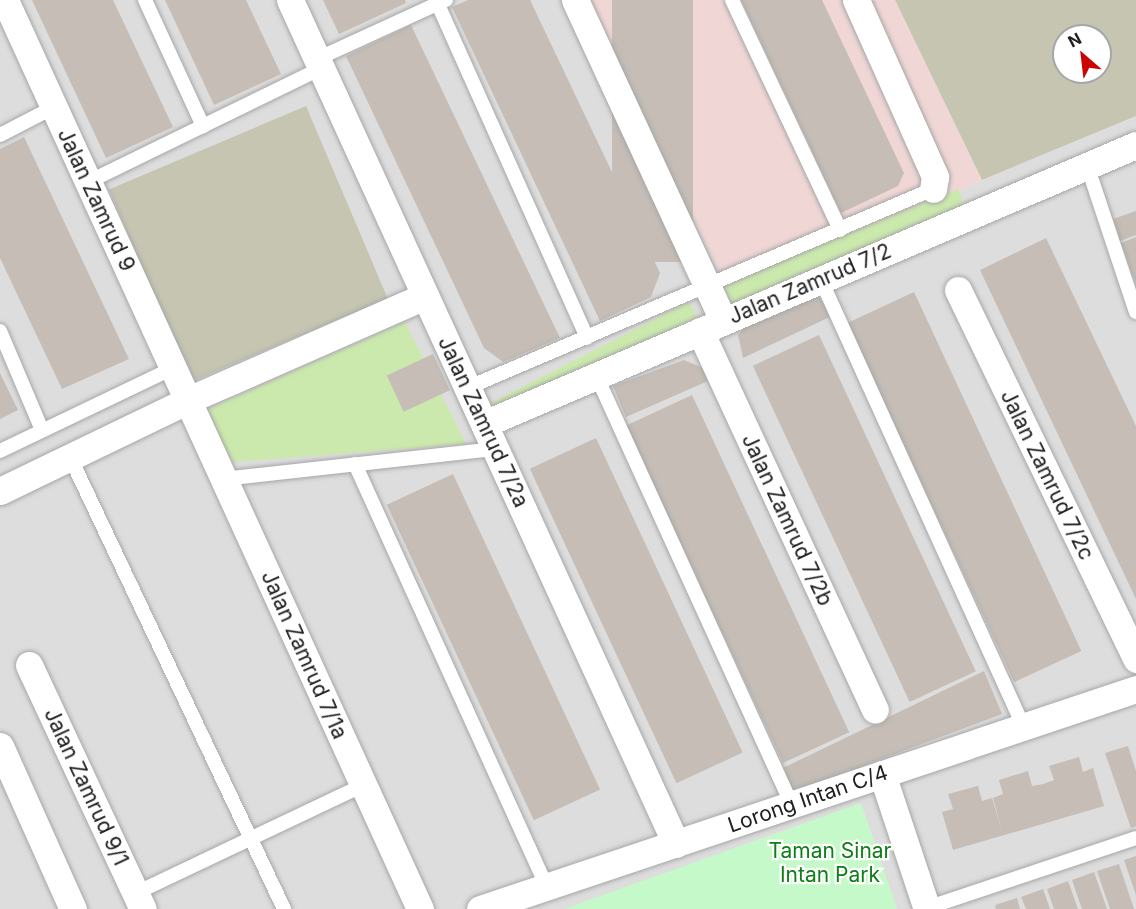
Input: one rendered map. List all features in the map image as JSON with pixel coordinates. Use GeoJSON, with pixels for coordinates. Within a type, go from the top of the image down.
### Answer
{"type":"FeatureCollection","features":[{"type":"Feature","properties":{"kind":"street","name":"Jalan Zamrud 9"},"geometry":{"type":"LineString","coordinates":[[5,0],[188,400]]}},
{"type":"Feature","properties":{"kind":"street","name":"Jalan Zamrud 7/2a"},"geometry":{"type":"LineString","coordinates":[[290,0],[676,844]]}},
{"type":"Feature","properties":{"kind":"street","name":"Jalan Zamrud 7/2b"},"geometry":{"type":"LineString","coordinates":[[575,0],[707,287],[711,326],[875,709]]}},
{"type":"Feature","properties":{"kind":"street"},"geometry":{"type":"LineString","coordinates":[[856,0],[935,177],[933,189]]}},
{"type":"Feature","properties":{"kind":"street","name":"Jalan Zamrud 7/2"},"geometry":{"type":"LineString","coordinates":[[484,424],[1136,145]]}},
{"type":"Feature","properties":{"kind":"street","name":"Jalan Zamrud 7/2c"},"geometry":{"type":"LineString","coordinates":[[958,290],[1136,659]]}},
{"type":"Feature","properties":{"kind":"street"},"geometry":{"type":"LineString","coordinates":[[0,491],[188,400],[425,296]]}},
{"type":"Feature","properties":{"kind":"street","name":"Jalan Zamrud 7/1a"},"geometry":{"type":"LineString","coordinates":[[188,400],[420,909]]}},
{"type":"Feature","properties":{"kind":"street","name":"Jalan Zamrud 9/1"},"geometry":{"type":"LineString","coordinates":[[29,665],[139,901]]}},
{"type":"Feature","properties":{"kind":"street","name":"Lorong Intan C/4"},"geometry":{"type":"LineString","coordinates":[[480,909],[1136,689]]}},
{"type":"Feature","properties":{"kind":"street"},"geometry":{"type":"LineString","coordinates":[[1,753],[66,907]]}},
{"type":"Feature","properties":{"kind":"street"},"geometry":{"type":"LineString","coordinates":[[882,774],[927,909]]}},
{"type":"Feature","properties":{"kind":"lane"},"geometry":{"type":"LineString","coordinates":[[145,0],[203,126]]}},
{"type":"Feature","properties":{"kind":"lane"},"geometry":{"type":"LineString","coordinates":[[732,0],[840,230]]}},
{"type":"Feature","properties":{"kind":"lane"},"geometry":{"type":"LineString","coordinates":[[88,182],[203,126],[440,1],[587,338]]}},
{"type":"Feature","properties":{"kind":"lane"},"geometry":{"type":"LineString","coordinates":[[0,135],[54,107]]}},
{"type":"Feature","properties":{"kind":"lane"},"geometry":{"type":"LineString","coordinates":[[1087,165],[1136,312]]}},
{"type":"Feature","properties":{"kind":"lane"},"geometry":{"type":"LineString","coordinates":[[467,388],[933,189]]}},
{"type":"Feature","properties":{"kind":"lane"},"geometry":{"type":"LineString","coordinates":[[820,280],[1024,727]]}},
{"type":"Feature","properties":{"kind":"lane"},"geometry":{"type":"LineString","coordinates":[[0,331],[42,430]]}},
{"type":"Feature","properties":{"kind":"lane"},"geometry":{"type":"LineString","coordinates":[[0,450],[173,368]]}},
{"type":"Feature","properties":{"kind":"lane"},"geometry":{"type":"LineString","coordinates":[[596,375],[792,804]]}},
{"type":"Feature","properties":{"kind":"lane"},"geometry":{"type":"LineString","coordinates":[[223,478],[495,449]]}},
{"type":"Feature","properties":{"kind":"lane"},"geometry":{"type":"LineString","coordinates":[[70,457],[284,909]]}},
{"type":"Feature","properties":{"kind":"lane"},"geometry":{"type":"LineString","coordinates":[[355,464],[547,887]]}},
{"type":"Feature","properties":{"kind":"lane"},"geometry":{"type":"LineString","coordinates":[[139,901],[250,837],[363,785]]}},
{"type":"Feature","properties":{"kind":"lane"},"geometry":{"type":"LineString","coordinates":[[927,909],[1136,838]]}},
{"type":"Feature","properties":{"kind":"shaded area"},"geometry":{"type":"Polygon","coordinates":[[[0,0],[588,0],[735,301],[982,180],[1136,116],[1136,909],[0,909],[0,0]]]}},
{"type":"Feature","properties":{"kind":"shaded area"},"geometry":{"type":"Polygon","coordinates":[[[588,0],[895,0],[982,180],[734,302],[588,0]]]}},
{"type":"Feature","properties":{"kind":"shaded area"},"geometry":{"type":"Polygon","coordinates":[[[895,0],[1136,0],[1136,116],[982,180],[895,0]]]}},
{"type":"Feature","properties":{"kind":"shaded area"},"geometry":{"type":"Polygon","coordinates":[[[306,106],[388,298],[191,382],[109,190],[306,106]]]}},
{"type":"Feature","properties":{"kind":"green space"},"geometry":{"type":"Polygon","coordinates":[[[958,189],[966,209],[732,304],[723,284],[958,189]]]}},
{"type":"Feature","properties":{"kind":"green space"},"geometry":{"type":"Polygon","coordinates":[[[689,302],[697,318],[501,418],[493,402],[689,302]]]}},
{"type":"Feature","properties":{"kind":"green space"},"geometry":{"type":"Polygon","coordinates":[[[405,322],[466,444],[233,462],[197,414],[405,322]]]}},
{"type":"Feature","properties":{"kind":"green space","name":"Taman Sinar Intan Park"},"geometry":{"type":"Polygon","coordinates":[[[861,803],[897,909],[564,909],[861,803]]]}},
{"type":"Feature","properties":{"kind":"building"},"geometry":{"type":"Polygon","coordinates":[[[32,0],[113,0],[173,127],[106,158],[32,0]]]}},
{"type":"Feature","properties":{"kind":"building"},"geometry":{"type":"Polygon","coordinates":[[[165,0],[246,0],[281,74],[214,105],[165,0]]]}},
{"type":"Feature","properties":{"kind":"building"},"geometry":{"type":"Polygon","coordinates":[[[323,0],[405,0],[406,3],[339,34],[323,0]]]}},
{"type":"Feature","properties":{"kind":"building"},"geometry":{"type":"Polygon","coordinates":[[[468,0],[530,0],[660,273],[651,297],[600,321],[452,7],[468,0]]]}},
{"type":"Feature","properties":{"kind":"building"},"geometry":{"type":"Polygon","coordinates":[[[612,0],[693,0],[693,262],[612,262],[612,0]]]}},
{"type":"Feature","properties":{"kind":"building"},"geometry":{"type":"Polygon","coordinates":[[[741,0],[822,0],[904,173],[898,186],[841,213],[741,0]]]}},
{"type":"Feature","properties":{"kind":"building"},"geometry":{"type":"Polygon","coordinates":[[[411,25],[560,338],[503,362],[484,348],[346,56],[411,25]]]}},
{"type":"Feature","properties":{"kind":"building"},"geometry":{"type":"Polygon","coordinates":[[[24,137],[129,359],[62,389],[0,258],[0,149],[24,137]]]}},
{"type":"Feature","properties":{"kind":"building"},"geometry":{"type":"Polygon","coordinates":[[[1136,211],[1136,235],[1120,241],[1113,219],[1136,211]]]}},
{"type":"Feature","properties":{"kind":"building"},"geometry":{"type":"Polygon","coordinates":[[[1136,237],[1136,284],[1121,243],[1136,237]]]}},
{"type":"Feature","properties":{"kind":"building"},"geometry":{"type":"Polygon","coordinates":[[[1046,238],[1136,426],[1136,599],[980,270],[1046,238]]]}},
{"type":"Feature","properties":{"kind":"building"},"geometry":{"type":"Polygon","coordinates":[[[914,292],[1081,651],[1014,682],[847,323],[914,292]]]}},
{"type":"Feature","properties":{"kind":"building"},"geometry":{"type":"Polygon","coordinates":[[[816,294],[834,315],[743,358],[738,335],[746,325],[816,294]]]}},
{"type":"Feature","properties":{"kind":"building"},"geometry":{"type":"Polygon","coordinates":[[[819,335],[976,671],[910,702],[753,366],[819,335]]]}},
{"type":"Feature","properties":{"kind":"building"},"geometry":{"type":"Polygon","coordinates":[[[433,354],[450,390],[404,412],[387,376],[433,354]]]}},
{"type":"Feature","properties":{"kind":"building"},"geometry":{"type":"Polygon","coordinates":[[[684,360],[703,368],[708,381],[626,417],[613,386],[684,360]]]}},
{"type":"Feature","properties":{"kind":"building"},"geometry":{"type":"Polygon","coordinates":[[[0,373],[18,410],[0,419],[0,373]]]}},
{"type":"Feature","properties":{"kind":"building"},"geometry":{"type":"Polygon","coordinates":[[[692,395],[849,732],[783,763],[626,426],[692,395]]]}},
{"type":"Feature","properties":{"kind":"building"},"geometry":{"type":"Polygon","coordinates":[[[596,438],[743,752],[676,783],[530,469],[596,438]]]}},
{"type":"Feature","properties":{"kind":"building"},"geometry":{"type":"Polygon","coordinates":[[[453,474],[600,789],[534,820],[387,505],[453,474]]]}},
{"type":"Feature","properties":{"kind":"building"},"geometry":{"type":"Polygon","coordinates":[[[984,671],[1002,714],[791,793],[783,768],[984,671]]]}},
{"type":"Feature","properties":{"kind":"building"},"geometry":{"type":"Polygon","coordinates":[[[1128,746],[1136,771],[1136,826],[1131,828],[1105,753],[1128,746]]]}},
{"type":"Feature","properties":{"kind":"building"},"geometry":{"type":"Polygon","coordinates":[[[1079,757],[1083,772],[1093,768],[1104,806],[953,850],[942,812],[953,809],[948,794],[978,786],[982,801],[992,798],[1002,832],[993,798],[1003,794],[999,780],[1028,771],[1032,786],[1043,784],[1054,780],[1049,766],[1079,757]]]}},
{"type":"Feature","properties":{"kind":"building"},"geometry":{"type":"Polygon","coordinates":[[[1136,856],[1136,895],[1124,860],[1136,856]]]}},
{"type":"Feature","properties":{"kind":"building"},"geometry":{"type":"Polygon","coordinates":[[[1119,864],[1134,909],[1110,909],[1097,871],[1119,864]]]}},
{"type":"Feature","properties":{"kind":"building"},"geometry":{"type":"Polygon","coordinates":[[[1094,872],[1107,909],[1082,909],[1072,880],[1094,872]]]}},
{"type":"Feature","properties":{"kind":"building"},"geometry":{"type":"Polygon","coordinates":[[[1068,881],[1078,909],[1054,909],[1047,889],[1068,881]]]}},
{"type":"Feature","properties":{"kind":"building"},"geometry":{"type":"Polygon","coordinates":[[[1043,889],[1050,909],[1026,909],[1021,897],[1043,889]]]}},
{"type":"Feature","properties":{"kind":"building"},"geometry":{"type":"Polygon","coordinates":[[[1017,898],[1020,909],[996,909],[995,905],[1017,898]]]}}]}
